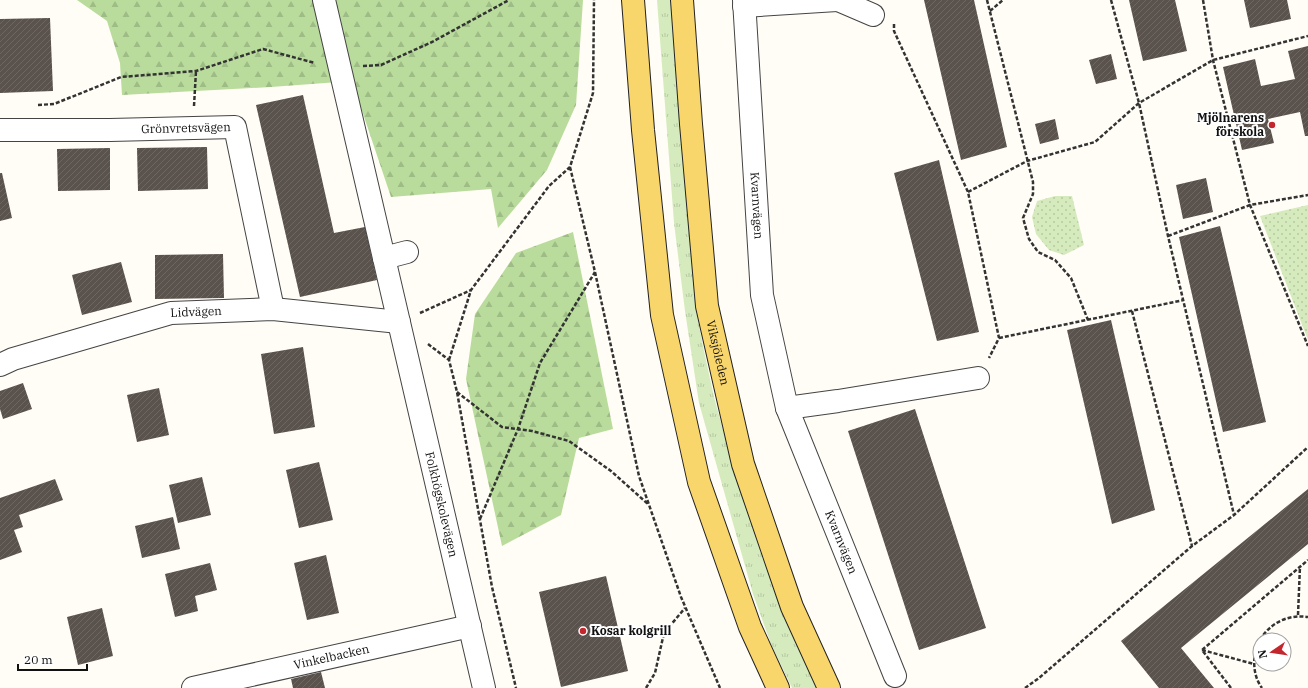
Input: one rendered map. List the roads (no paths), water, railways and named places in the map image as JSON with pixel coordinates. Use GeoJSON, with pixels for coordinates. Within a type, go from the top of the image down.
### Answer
{"type":"FeatureCollection","features":[{"type":"Feature","properties":{"kind":"main road"},"geometry":{"type":"LineString","coordinates":[[633,0],[643,130],[662,315],[699,482],[750,627],[778,688]]}},
{"type":"Feature","properties":{"kind":"main road","name":"Viksjöleden"},"geometry":{"type":"LineString","coordinates":[[682,0],[707,306],[743,464],[792,607],[829,688]]}},
{"type":"Feature","properties":{"kind":"street","name":"Folkhögskolevägen"},"geometry":{"type":"LineString","coordinates":[[324,0],[484,688]]}},
{"type":"Feature","properties":{"kind":"street"},"geometry":{"type":"LineString","coordinates":[[744,3],[837,0],[873,15]]}},
{"type":"Feature","properties":{"kind":"street","name":"Kvarnvägen"},"geometry":{"type":"LineString","coordinates":[[744,3],[762,295],[787,408],[895,676]]}},
{"type":"Feature","properties":{"kind":"street","name":"Grönvretsvägen"},"geometry":{"type":"LineString","coordinates":[[0,130],[110,130],[235,127],[274,309]]}},
{"type":"Feature","properties":{"kind":"street"},"geometry":{"type":"LineString","coordinates":[[384,258],[406,252]]}},
{"type":"Feature","properties":{"kind":"street","name":"Lidvägen"},"geometry":{"type":"LineString","coordinates":[[0,365],[13,359],[171,312],[274,309],[399,322]]}},
{"type":"Feature","properties":{"kind":"street"},"geometry":{"type":"LineString","coordinates":[[787,408],[838,402],[978,378]]}},
{"type":"Feature","properties":{"kind":"street","name":"Vinkelbacken"},"geometry":{"type":"LineString","coordinates":[[193,688],[470,626]]}},
{"type":"Feature","properties":{"kind":"place","name":"Mjölnarens förskola"},"geometry":{"type":"Point","coordinates":[1272,125]}},
{"type":"Feature","properties":{"kind":"place","name":"Kosar kolgrill"},"geometry":{"type":"Point","coordinates":[583,631]}}]}
